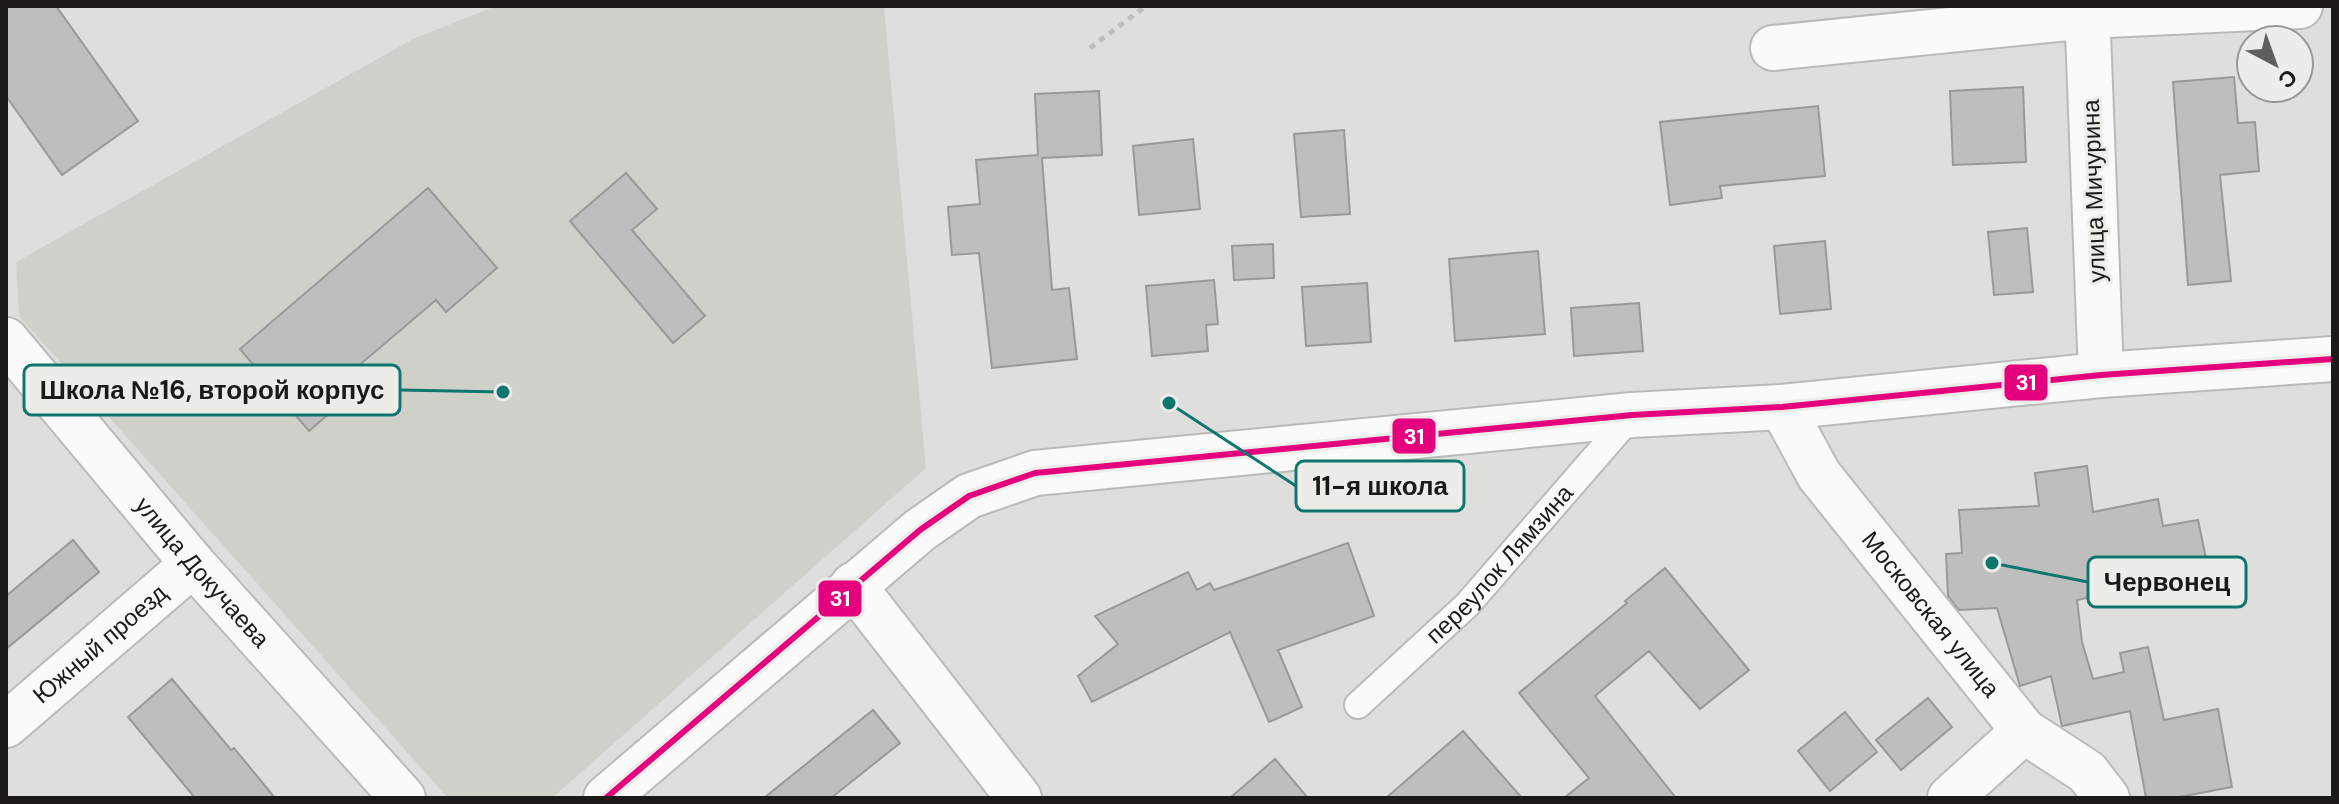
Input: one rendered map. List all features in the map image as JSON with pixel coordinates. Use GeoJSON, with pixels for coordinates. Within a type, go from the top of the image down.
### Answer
{"type":"FeatureCollection","features":[{"type":"Feature","properties":{"kind":"street"},"geometry":{"type":"LineString","coordinates":[[1773,48],[2087,11],[2300,6]]}},
{"type":"Feature","properties":{"kind":"street","name":"улица Мичурина"},"geometry":{"type":"LineString","coordinates":[[2087,11],[2101,375]]}},
{"type":"Feature","properties":{"kind":"street","name":"улица Докучаева"},"geometry":{"type":"LineString","coordinates":[[6,340],[193,564],[403,798]]}},
{"type":"Feature","properties":{"kind":"street"},"geometry":{"type":"LineString","coordinates":[[606,798],[920,530],[969,496],[1035,473],[1632,415],[1782,407],[2101,375],[2333,359]]}},
{"type":"Feature","properties":{"kind":"street","name":"Московская улица"},"geometry":{"type":"LineString","coordinates":[[1782,407],[1819,475],[2024,731],[2087,772],[2107,798]]}},
{"type":"Feature","properties":{"kind":"street","name":"Южный проезд"},"geometry":{"type":"LineString","coordinates":[[6,725],[193,564]]}},
{"type":"Feature","properties":{"kind":"street"},"geometry":{"type":"LineString","coordinates":[[853,585],[1019,798]]}},
{"type":"Feature","properties":{"kind":"street"},"geometry":{"type":"LineString","coordinates":[[1950,798],[2024,731]]}},
{"type":"Feature","properties":{"kind":"lane","name":"переулок Лямзина"},"geometry":{"type":"LineString","coordinates":[[1358,705],[1467,605],[1632,415]]}},
{"type":"Feature","properties":{"kind":"path"},"geometry":{"type":"LineString","coordinates":[[1090,48],[1146,6]]}},
{"type":"Feature","properties":{"kind":"shaded area"},"geometry":{"type":"Polygon","coordinates":[[[496,6],[884,7],[926,468],[552,798],[448,798],[19,316],[16,262],[413,39],[496,6]]]}},
{"type":"Feature","properties":{"kind":"building"},"geometry":{"type":"Polygon","coordinates":[[[6,6],[56,6],[138,121],[62,175],[6,96],[6,6]]]}},
{"type":"Feature","properties":{"kind":"building"},"geometry":{"type":"Polygon","coordinates":[[[2234,77],[2238,123],[2255,122],[2259,171],[2220,175],[2231,281],[2188,285],[2173,82],[2234,77]]]}},
{"type":"Feature","properties":{"kind":"building"},"geometry":{"type":"Polygon","coordinates":[[[2023,87],[2026,162],[1953,165],[1950,91],[2023,87]]]}},
{"type":"Feature","properties":{"kind":"building"},"geometry":{"type":"Polygon","coordinates":[[[1099,91],[1102,155],[1042,158],[1052,290],[1069,288],[1077,359],[992,368],[979,253],[952,255],[948,207],[980,204],[976,160],[1038,155],[1035,94],[1099,91]]]}},
{"type":"Feature","properties":{"kind":"building"},"geometry":{"type":"Polygon","coordinates":[[[1818,106],[1825,176],[1720,186],[1722,198],[1670,205],[1660,122],[1818,106]]]}},
{"type":"Feature","properties":{"kind":"building"},"geometry":{"type":"Polygon","coordinates":[[[1344,130],[1350,214],[1301,217],[1294,134],[1344,130]]]}},
{"type":"Feature","properties":{"kind":"building"},"geometry":{"type":"Polygon","coordinates":[[[1193,139],[1200,209],[1139,215],[1133,146],[1193,139]]]}},
{"type":"Feature","properties":{"kind":"building"},"geometry":{"type":"Polygon","coordinates":[[[626,173],[657,209],[632,230],[705,316],[673,343],[570,221],[626,173]]]}},
{"type":"Feature","properties":{"kind":"building"},"geometry":{"type":"Polygon","coordinates":[[[428,188],[497,268],[446,312],[436,300],[350,373],[361,386],[309,431],[240,349],[428,188]]]}},
{"type":"Feature","properties":{"kind":"building"},"geometry":{"type":"Polygon","coordinates":[[[2027,228],[2033,292],[1994,295],[1988,232],[2027,228]]]}},
{"type":"Feature","properties":{"kind":"building"},"geometry":{"type":"Polygon","coordinates":[[[1825,241],[1831,309],[1780,314],[1774,246],[1825,241]]]}},
{"type":"Feature","properties":{"kind":"building"},"geometry":{"type":"Polygon","coordinates":[[[1273,244],[1274,278],[1234,280],[1232,246],[1273,244]]]}},
{"type":"Feature","properties":{"kind":"building"},"geometry":{"type":"Polygon","coordinates":[[[1538,251],[1545,334],[1455,341],[1449,259],[1538,251]]]}},
{"type":"Feature","properties":{"kind":"building"},"geometry":{"type":"Polygon","coordinates":[[[1214,280],[1218,324],[1206,325],[1208,351],[1152,356],[1146,286],[1214,280]]]}},
{"type":"Feature","properties":{"kind":"building"},"geometry":{"type":"Polygon","coordinates":[[[1367,283],[1371,342],[1306,346],[1302,287],[1367,283]]]}},
{"type":"Feature","properties":{"kind":"building"},"geometry":{"type":"Polygon","coordinates":[[[1639,303],[1643,351],[1574,356],[1571,308],[1639,303]]]}},
{"type":"Feature","properties":{"kind":"building"},"geometry":{"type":"Polygon","coordinates":[[[2087,466],[2093,512],[2158,499],[2163,526],[2198,520],[2209,573],[2077,600],[2082,642],[2093,679],[2124,672],[2120,653],[2148,647],[2164,720],[2218,709],[2232,787],[2174,798],[2146,798],[2130,711],[2062,726],[2051,676],[2020,686],[1997,608],[1959,610],[1948,596],[1946,554],[1962,553],[1959,510],[2039,506],[2035,473],[2087,466]]]}},
{"type":"Feature","properties":{"kind":"building"},"geometry":{"type":"Polygon","coordinates":[[[73,540],[99,572],[6,649],[6,596],[73,540]]]}},
{"type":"Feature","properties":{"kind":"building"},"geometry":{"type":"Polygon","coordinates":[[[1348,543],[1374,616],[1278,650],[1302,707],[1269,722],[1230,632],[1092,702],[1078,676],[1118,644],[1095,616],[1188,572],[1197,590],[1210,583],[1214,590],[1348,543]]]}},
{"type":"Feature","properties":{"kind":"building"},"geometry":{"type":"Polygon","coordinates":[[[1665,568],[1749,670],[1700,709],[1649,651],[1595,696],[1676,798],[1564,798],[1589,778],[1519,693],[1665,568]]]}},
{"type":"Feature","properties":{"kind":"building"},"geometry":{"type":"Polygon","coordinates":[[[172,679],[275,798],[195,798],[128,717],[172,679]]]}},
{"type":"Feature","properties":{"kind":"building"},"geometry":{"type":"Polygon","coordinates":[[[1928,698],[1952,727],[1901,770],[1876,740],[1928,698]]]}},
{"type":"Feature","properties":{"kind":"building"},"geometry":{"type":"Polygon","coordinates":[[[873,710],[900,743],[831,798],[764,798],[873,710]]]}},
{"type":"Feature","properties":{"kind":"building"},"geometry":{"type":"Polygon","coordinates":[[[1845,712],[1877,752],[1830,791],[1798,751],[1845,712]]]}},
{"type":"Feature","properties":{"kind":"building"},"geometry":{"type":"Polygon","coordinates":[[[1463,731],[1522,798],[1386,798],[1463,731]]]}},
{"type":"Feature","properties":{"kind":"building"},"geometry":{"type":"Polygon","coordinates":[[[1275,759],[1308,798],[1230,798],[1275,759]]]}},
{"type":"Feature","properties":{"kind":"transit line","name":"31"},"geometry":{"type":"LineString","coordinates":[[606,798],[920,530],[969,496],[1035,473],[1632,415],[1782,407],[2101,375],[2333,359]]}},
{"type":"Feature","properties":{"kind":"place","name":"Школа №16, второй корпус"},"geometry":{"type":"Point","coordinates":[503,392]}},
{"type":"Feature","properties":{"kind":"place","name":"11-я школа"},"geometry":{"type":"Point","coordinates":[1169,403]}},
{"type":"Feature","properties":{"kind":"place","name":"Червонец"},"geometry":{"type":"Point","coordinates":[1992,563]}}]}
